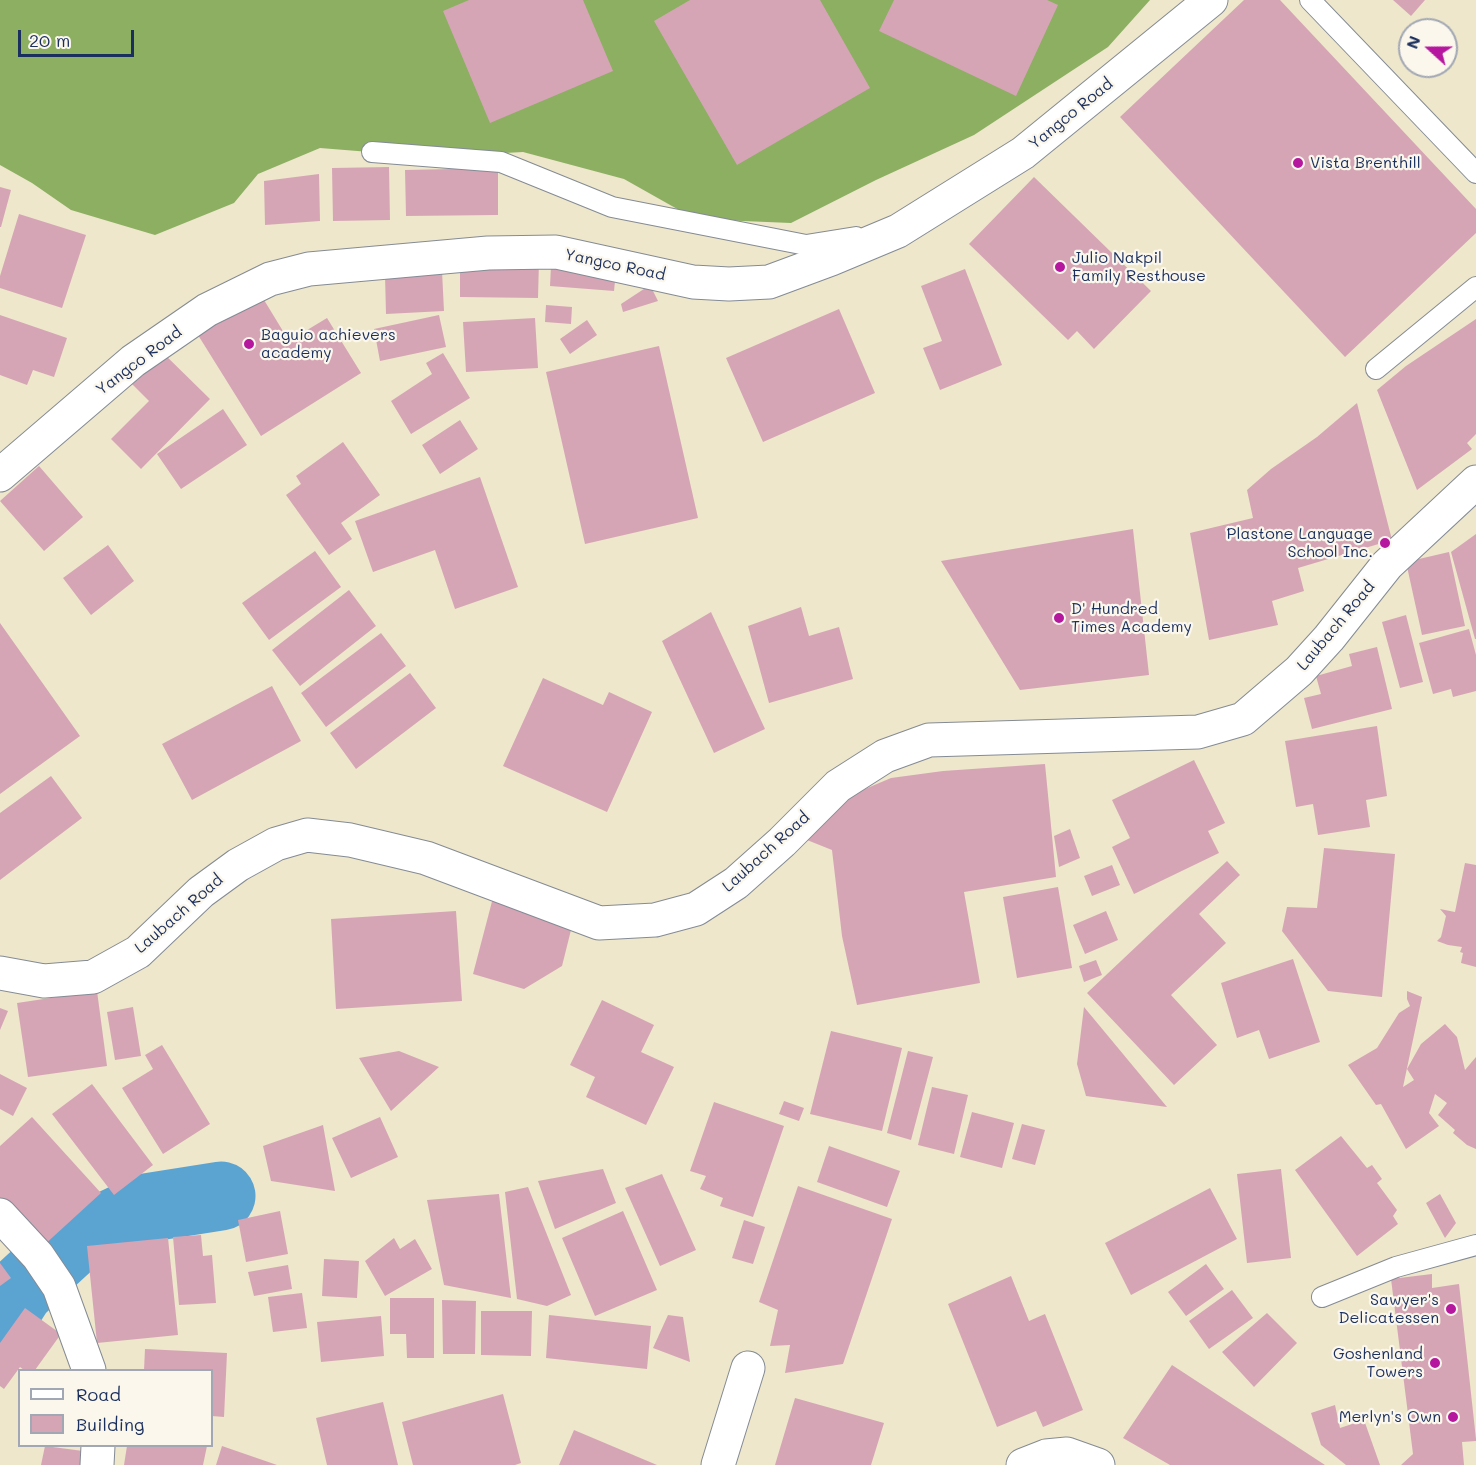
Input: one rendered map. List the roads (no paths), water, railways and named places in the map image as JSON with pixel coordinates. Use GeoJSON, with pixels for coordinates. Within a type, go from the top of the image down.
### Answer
{"type":"FeatureCollection","features":[{"type":"Feature","properties":{"kind":"street","name":"Yangco Road"},"geometry":{"type":"LineString","coordinates":[[0,475],[133,361],[207,310],[270,279],[309,269],[489,253],[556,252],[693,282],[729,284],[769,282],[831,260],[898,231],[1023,153],[1210,0]]}},
{"type":"Feature","properties":{"kind":"street","name":"Laubach Road"},"geometry":{"type":"LineString","coordinates":[[0,973],[44,981],[93,977],[138,952],[201,892],[238,865],[276,844],[307,836],[350,840],[426,858],[599,923],[655,920],[696,909],[736,884],[838,786],[885,756],[929,740],[1198,732],[1243,719],[1299,671],[1329,638],[1387,565],[1476,482]]}},
{"type":"Feature","properties":{"kind":"street"},"geometry":{"type":"LineString","coordinates":[[0,1215],[38,1256],[59,1287],[88,1369]]}},
{"type":"Feature","properties":{"kind":"street"},"geometry":{"type":"LineString","coordinates":[[718,1465],[748,1368]]}},
{"type":"Feature","properties":{"kind":"street"},"geometry":{"type":"LineString","coordinates":[[97,1465],[98,1447]]}},
{"type":"Feature","properties":{"kind":"street"},"geometry":{"type":"LineString","coordinates":[[1023,1465],[1046,1456],[1067,1454],[1098,1465]]}},
{"type":"Feature","properties":{"kind":"lane"},"geometry":{"type":"LineString","coordinates":[[1310,0],[1476,173]]}},
{"type":"Feature","properties":{"kind":"lane"},"geometry":{"type":"LineString","coordinates":[[372,152],[501,162],[612,207],[806,244],[898,231]]}},
{"type":"Feature","properties":{"kind":"lane"},"geometry":{"type":"LineString","coordinates":[[1376,369],[1476,287]]}},
{"type":"Feature","properties":{"kind":"lane"},"geometry":{"type":"LineString","coordinates":[[1322,1297],[1396,1267],[1476,1245]]}},
{"type":"Feature","properties":{"kind":"waterway"},"geometry":{"type":"LineString","coordinates":[[0,1321],[19,1291],[70,1244],[145,1208],[221,1196]]}},
{"type":"Feature","properties":{"kind":"place","name":"Vista Brenthill"},"geometry":{"type":"Point","coordinates":[1298,163]}},
{"type":"Feature","properties":{"kind":"place","name":"Julio Nakpil Family Resthouse"},"geometry":{"type":"Point","coordinates":[1060,267]}},
{"type":"Feature","properties":{"kind":"place","name":"Baguio achievers academy"},"geometry":{"type":"Point","coordinates":[249,344]}},
{"type":"Feature","properties":{"kind":"place","name":"Plastone Language School Inc."},"geometry":{"type":"Point","coordinates":[1385,543]}},
{"type":"Feature","properties":{"kind":"place","name":"D' Hundred Times Academy"},"geometry":{"type":"Point","coordinates":[1059,618]}},
{"type":"Feature","properties":{"kind":"place","name":"Sawyer's Delicatessen"},"geometry":{"type":"Point","coordinates":[1451,1309]}},
{"type":"Feature","properties":{"kind":"place","name":"Goshenland Towers"},"geometry":{"type":"Point","coordinates":[1435,1363]}},
{"type":"Feature","properties":{"kind":"place","name":"Merlyn's Own"},"geometry":{"type":"Point","coordinates":[1453,1417]}}]}
